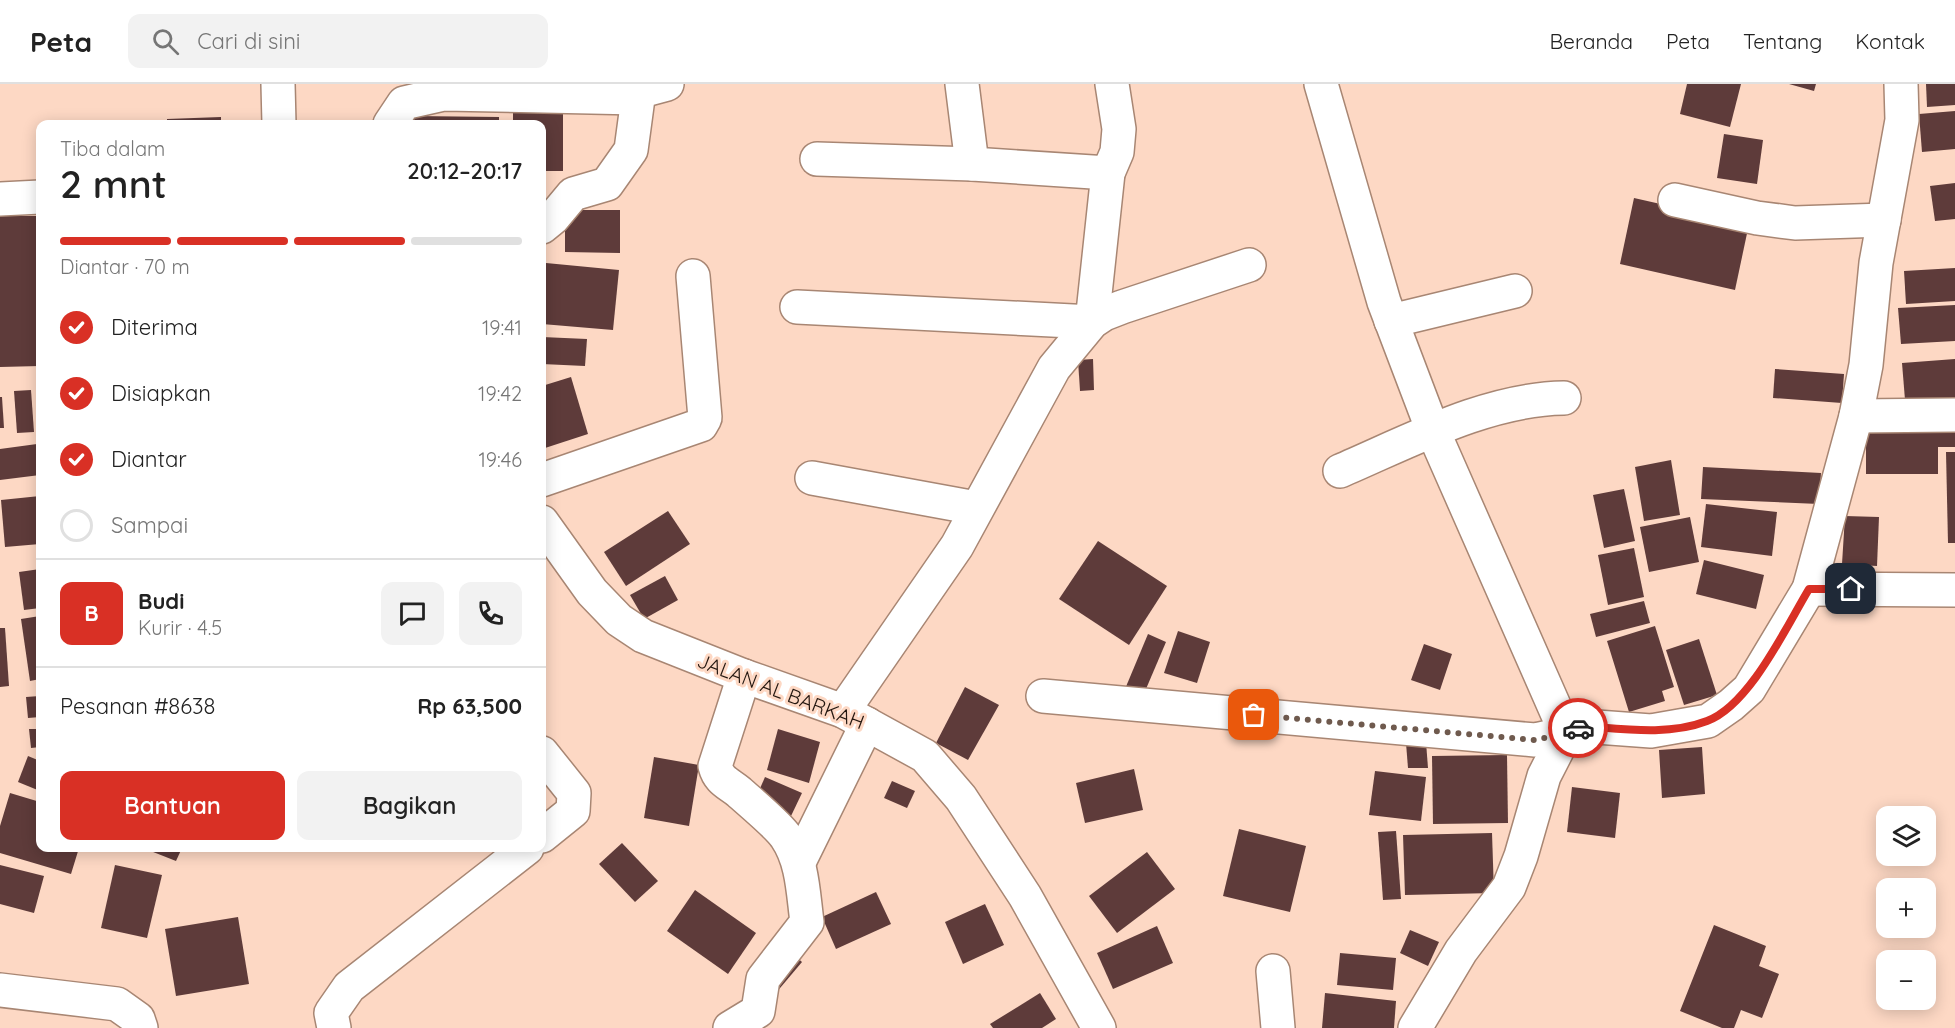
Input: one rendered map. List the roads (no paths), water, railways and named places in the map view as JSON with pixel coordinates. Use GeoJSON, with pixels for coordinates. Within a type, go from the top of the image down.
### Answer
{"type":"FeatureCollection","features":[{"type":"Feature","properties":{"kind":"street"},"geometry":{"type":"LineString","coordinates":[[278,84],[279,120]]}},
{"type":"Feature","properties":{"kind":"street"},"geometry":{"type":"LineString","coordinates":[[546,224],[573,194],[607,184],[631,150],[641,91],[668,84]]}},
{"type":"Feature","properties":{"kind":"street"},"geometry":{"type":"LineString","coordinates":[[962,84],[972,164]]}},
{"type":"Feature","properties":{"kind":"street"},"geometry":{"type":"LineString","coordinates":[[1092,322],[1108,173],[1117,152],[1119,129],[1112,84]]}},
{"type":"Feature","properties":{"kind":"street"},"geometry":{"type":"LineString","coordinates":[[1321,84],[1384,303],[1433,431],[1566,733]]}},
{"type":"Feature","properties":{"kind":"street"},"geometry":{"type":"LineString","coordinates":[[1042,696],[1535,740],[1566,733],[1583,726],[1651,731],[1681,727],[1708,721],[1731,705],[1749,689],[1809,589],[1856,416],[1866,365],[1876,263],[1902,120],[1901,84]]}},
{"type":"Feature","properties":{"kind":"street"},"geometry":{"type":"LineString","coordinates":[[393,120],[404,103],[444,94],[638,98]]}},
{"type":"Feature","properties":{"kind":"street"},"geometry":{"type":"LineString","coordinates":[[817,159],[972,164],[1108,173]]}},
{"type":"Feature","properties":{"kind":"street"},"geometry":{"type":"LineString","coordinates":[[0,199],[36,197]]}},
{"type":"Feature","properties":{"kind":"street"},"geometry":{"type":"LineString","coordinates":[[1676,200],[1757,218],[1795,223],[1884,220]]}},
{"type":"Feature","properties":{"kind":"street"},"geometry":{"type":"LineString","coordinates":[[799,862],[855,717],[957,546],[1054,368],[1092,322],[1104,314],[1249,265]]}},
{"type":"Feature","properties":{"kind":"street"},"geometry":{"type":"LineString","coordinates":[[546,479],[702,425],[705,418],[693,276]]}},
{"type":"Feature","properties":{"kind":"street"},"geometry":{"type":"LineString","coordinates":[[1391,321],[1515,291]]}},
{"type":"Feature","properties":{"kind":"street"},"geometry":{"type":"LineString","coordinates":[[797,307],[1092,322]]}},
{"type":"Feature","properties":{"kind":"street"},"geometry":{"type":"LineString","coordinates":[[1340,471],[1491,409],[1542,398],[1564,398]]}},
{"type":"Feature","properties":{"kind":"street"},"geometry":{"type":"LineString","coordinates":[[1856,416],[1955,415]]}},
{"type":"Feature","properties":{"kind":"street"},"geometry":{"type":"LineString","coordinates":[[812,478],[976,508]]}},
{"type":"Feature","properties":{"kind":"street","name":"JALAN AL BARKAH"},"geometry":{"type":"LineString","coordinates":[[546,528],[592,592],[619,620],[652,640],[855,717],[925,756],[961,798],[1025,896],[1100,1028]]}},
{"type":"Feature","properties":{"kind":"street"},"geometry":{"type":"LineString","coordinates":[[1809,589],[1955,590]]}},
{"type":"Feature","properties":{"kind":"street"},"geometry":{"type":"LineString","coordinates":[[730,1028],[762,1019],[763,979],[807,922],[799,862],[786,836],[737,790],[724,783],[717,774],[715,766],[744,676]]}},
{"type":"Feature","properties":{"kind":"street"},"geometry":{"type":"LineString","coordinates":[[1415,1028],[1461,951],[1509,887],[1521,856],[1544,776],[1566,733]]}},
{"type":"Feature","properties":{"kind":"street"},"geometry":{"type":"LineString","coordinates":[[546,758],[574,793],[573,811],[546,833]]}},
{"type":"Feature","properties":{"kind":"street"},"geometry":{"type":"LineString","coordinates":[[334,1028],[330,1013],[349,987],[521,852]]}},
{"type":"Feature","properties":{"kind":"street"},"geometry":{"type":"LineString","coordinates":[[1273,971],[1278,1028]]}},
{"type":"Feature","properties":{"kind":"street"},"geometry":{"type":"LineString","coordinates":[[0,990],[117,1004],[138,1019],[141,1028]]}}]}
